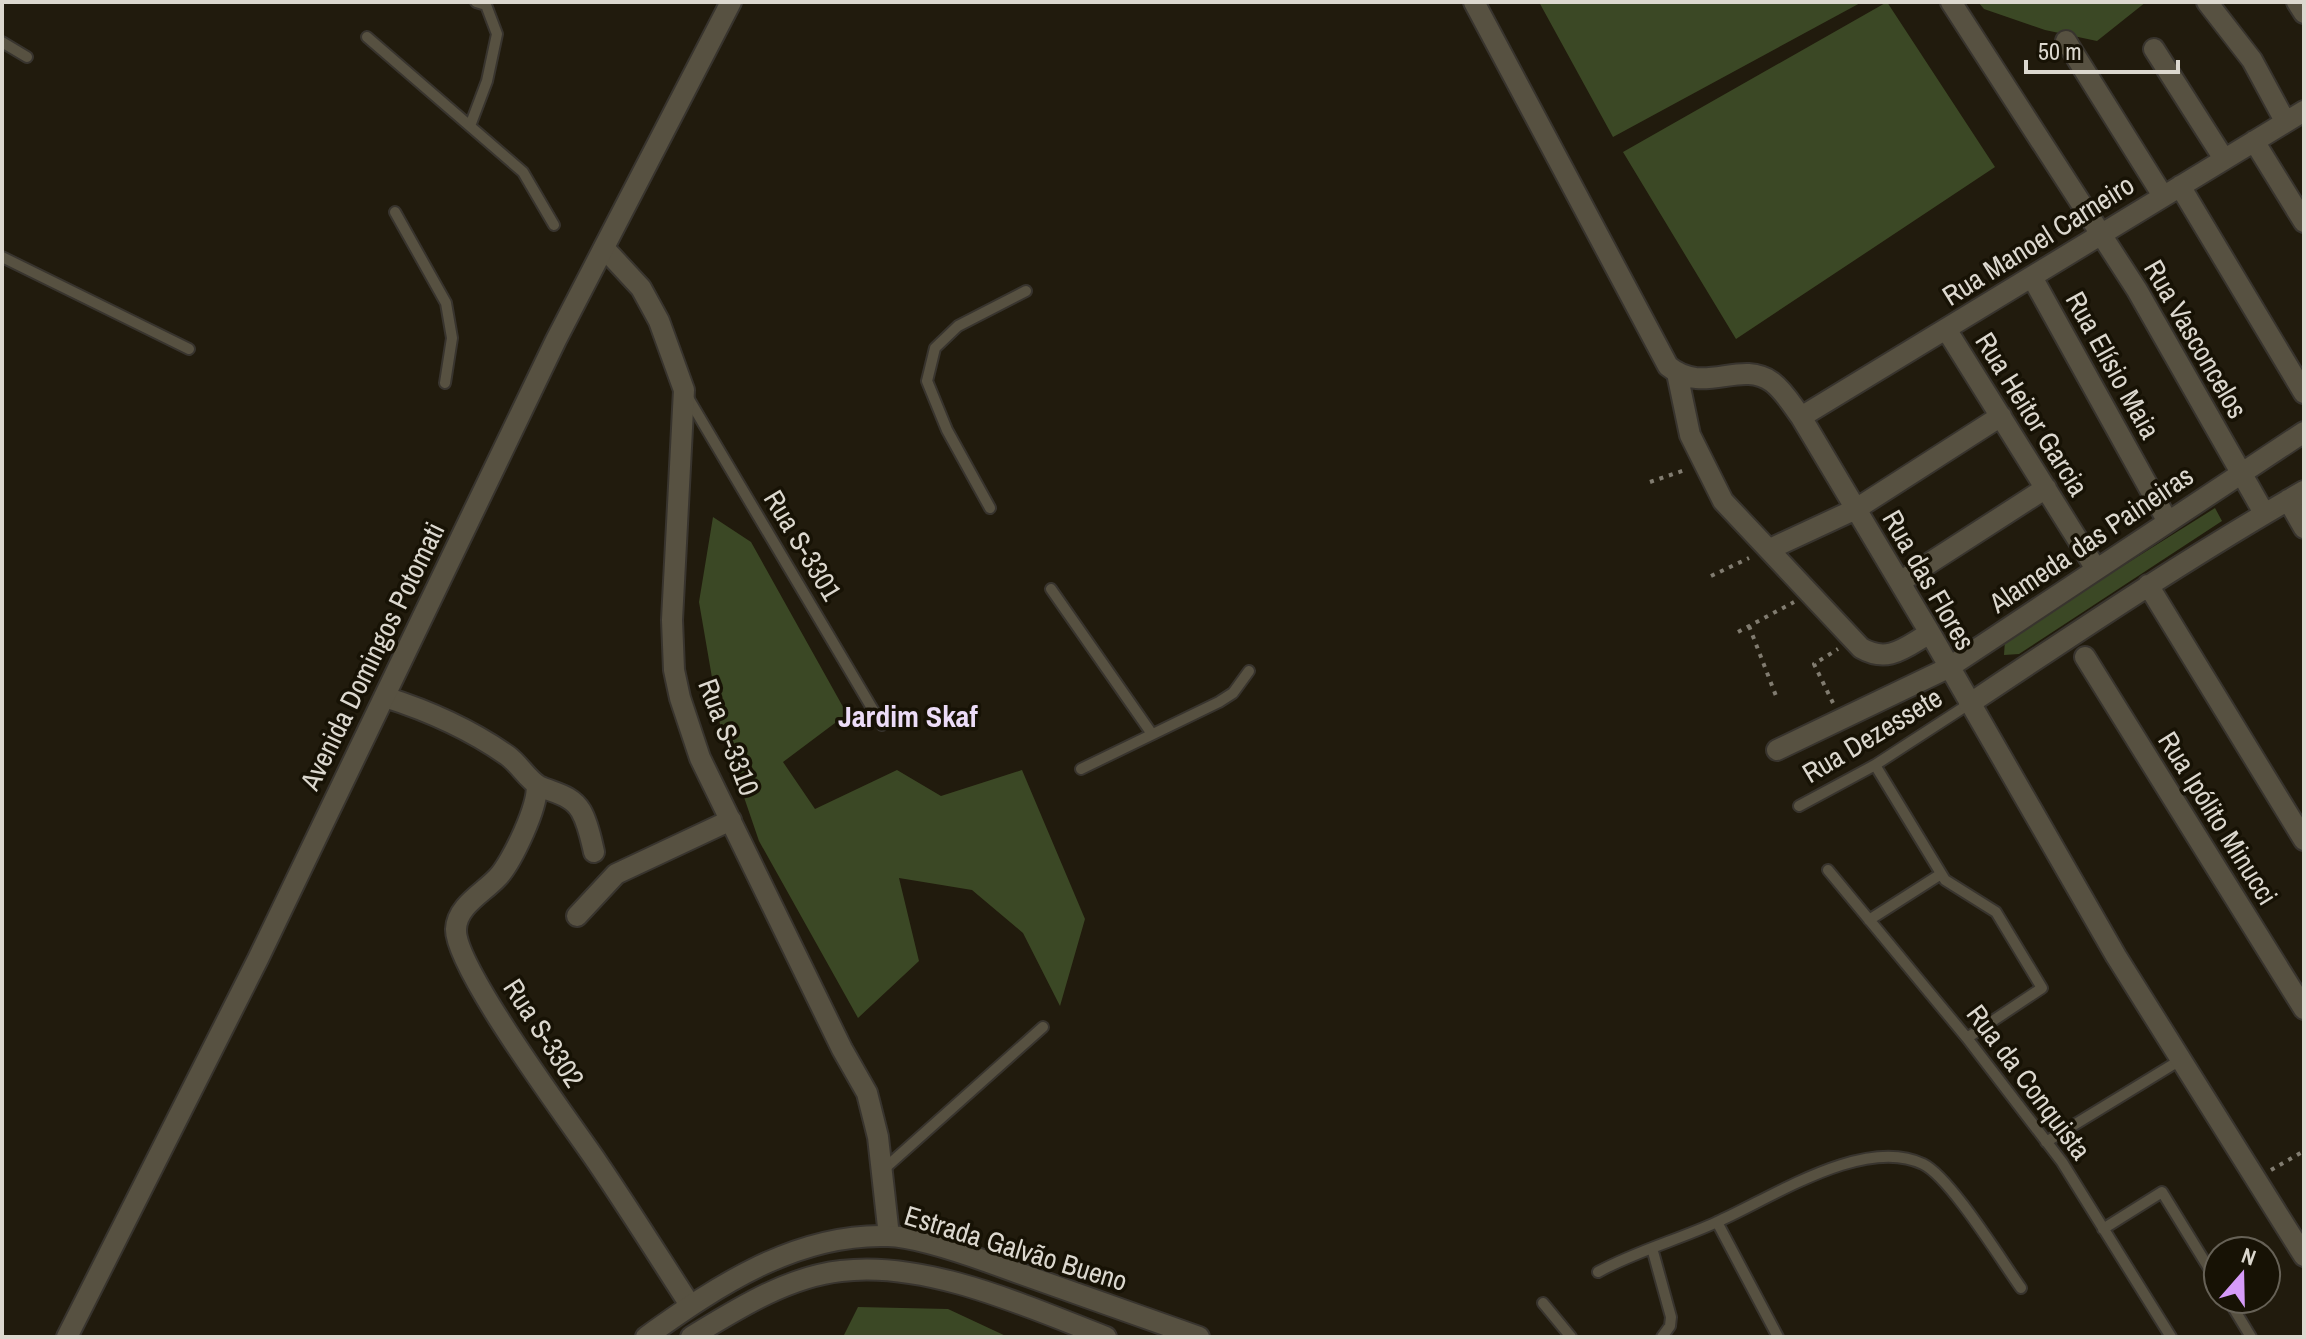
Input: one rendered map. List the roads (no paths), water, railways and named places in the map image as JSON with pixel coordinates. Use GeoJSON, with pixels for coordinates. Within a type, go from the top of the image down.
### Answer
{"type":"FeatureCollection","features":[{"type":"Feature","properties":{"kind":"street","name":"Avenida Domingos Potomati"},"geometry":{"type":"LineString","coordinates":[[67,1337],[258,959],[556,340],[731,2]]}},
{"type":"Feature","properties":{"kind":"street"},"geometry":{"type":"LineString","coordinates":[[1474,2],[1662,356],[1677,373],[1685,418],[1702,464],[1723,501],[1861,648],[1882,657],[1930,633]]}},
{"type":"Feature","properties":{"kind":"street","name":"Rua Vasconcelos"},"geometry":{"type":"LineString","coordinates":[[1951,2],[2137,290],[2264,513]]}},
{"type":"Feature","properties":{"kind":"street"},"geometry":{"type":"LineString","coordinates":[[2207,2],[2252,60],[2285,121]]}},
{"type":"Feature","properties":{"kind":"street"},"geometry":{"type":"LineString","coordinates":[[2297,2],[2304,13]]}},
{"type":"Feature","properties":{"kind":"street"},"geometry":{"type":"LineString","coordinates":[[2066,41],[2172,191],[2304,393]]}},
{"type":"Feature","properties":{"kind":"street"},"geometry":{"type":"LineString","coordinates":[[2154,49],[2224,159]]}},
{"type":"Feature","properties":{"kind":"street","name":"Rua Manoel Carneiro"},"geometry":{"type":"LineString","coordinates":[[1801,417],[2304,111]]}},
{"type":"Feature","properties":{"kind":"street"},"geometry":{"type":"LineString","coordinates":[[2254,141],[2304,222]]}},
{"type":"Feature","properties":{"kind":"street","name":"Rua S-3310"},"geometry":{"type":"LineString","coordinates":[[604,248],[641,288],[659,321],[684,390],[672,620],[674,670],[680,698],[700,758],[842,1049],[867,1093],[884,1169],[889,1236]]}},
{"type":"Feature","properties":{"kind":"street","name":"Rua Elísio Maia"},"geometry":{"type":"LineString","coordinates":[[2032,277],[2168,522]]}},
{"type":"Feature","properties":{"kind":"street","name":"Rua Heitor Garcia"},"geometry":{"type":"LineString","coordinates":[[1946,329],[2096,569]]}},
{"type":"Feature","properties":{"kind":"street","name":"Rua das Flores"},"geometry":{"type":"LineString","coordinates":[[1677,373],[1699,380],[1750,374],[1761,376],[1784,393],[1900,582],[2116,956],[2304,1256]]}},
{"type":"Feature","properties":{"kind":"street"},"geometry":{"type":"LineString","coordinates":[[1770,549],[1856,509],[2001,416]]}},
{"type":"Feature","properties":{"kind":"street","name":"Alameda das Paineiras"},"geometry":{"type":"LineString","coordinates":[[1777,750],[1948,668],[2304,432]]}},
{"type":"Feature","properties":{"kind":"street"},"geometry":{"type":"LineString","coordinates":[[1900,582],[2046,488]]}},
{"type":"Feature","properties":{"kind":"street"},"geometry":{"type":"LineString","coordinates":[[1969,704],[2148,585],[2296,496],[2304,528]]}},
{"type":"Feature","properties":{"kind":"street"},"geometry":{"type":"LineString","coordinates":[[2148,585],[2304,840]]}},
{"type":"Feature","properties":{"kind":"street","name":"Rua Ipólito Minucci"},"geometry":{"type":"LineString","coordinates":[[2085,657],[2304,1009]]}},
{"type":"Feature","properties":{"kind":"street"},"geometry":{"type":"LineString","coordinates":[[385,697],[419,708],[471,732],[511,758],[536,785],[557,791],[581,809],[594,852]]}},
{"type":"Feature","properties":{"kind":"street","name":"Rua S-3302"},"geometry":{"type":"LineString","coordinates":[[536,785],[536,799],[517,847],[499,877],[463,909],[457,921],[457,942],[511,1038],[690,1305]]}},
{"type":"Feature","properties":{"kind":"street"},"geometry":{"type":"LineString","coordinates":[[577,916],[616,874],[731,820]]}},
{"type":"Feature","properties":{"kind":"street","name":"Estrada Galvão Bueno"},"geometry":{"type":"LineString","coordinates":[[646,1337],[739,1275],[808,1247],[849,1238],[889,1236],[938,1246],[992,1263],[1199,1337]]}},
{"type":"Feature","properties":{"kind":"street","name":"Estrada Galvão Bueno"},"geometry":{"type":"LineString","coordinates":[[691,1337],[752,1300],[810,1278],[841,1271],[886,1270],[924,1275],[966,1287],[1106,1337]]}},
{"type":"Feature","properties":{"kind":"lane"},"geometry":{"type":"LineString","coordinates":[[470,126],[487,81],[497,34],[486,5],[476,2]]}},
{"type":"Feature","properties":{"kind":"lane"},"geometry":{"type":"LineString","coordinates":[[367,37],[523,172],[554,225]]}},
{"type":"Feature","properties":{"kind":"lane"},"geometry":{"type":"LineString","coordinates":[[2,42],[27,57]]}},
{"type":"Feature","properties":{"kind":"lane"},"geometry":{"type":"LineString","coordinates":[[395,212],[446,303],[452,338],[445,383]]}},
{"type":"Feature","properties":{"kind":"lane"},"geometry":{"type":"LineString","coordinates":[[2,257],[189,349]]}},
{"type":"Feature","properties":{"kind":"lane"},"geometry":{"type":"LineString","coordinates":[[990,508],[947,430],[927,381],[935,348],[958,326],[1026,291]]}},
{"type":"Feature","properties":{"kind":"lane","name":"Rua S-3301"},"geometry":{"type":"LineString","coordinates":[[684,390],[882,725]]}},
{"type":"Feature","properties":{"kind":"lane"},"geometry":{"type":"LineString","coordinates":[[1051,589],[1152,734]]}},
{"type":"Feature","properties":{"kind":"lane"},"geometry":{"type":"LineString","coordinates":[[1081,769],[1233,693],[1249,671]]}},
{"type":"Feature","properties":{"kind":"lane","name":"Rua Dezessete"},"geometry":{"type":"LineString","coordinates":[[1799,806],[1875,765],[1969,704]]}},
{"type":"Feature","properties":{"kind":"lane"},"geometry":{"type":"LineString","coordinates":[[1875,765],[1941,874],[1957,890],[1971,895],[1996,912],[2042,988],[1967,1038]]}},
{"type":"Feature","properties":{"kind":"lane","name":"Rua da Conquista"},"geometry":{"type":"LineString","coordinates":[[1828,870],[1967,1038],[2062,1162],[2171,1337]]}},
{"type":"Feature","properties":{"kind":"lane"},"geometry":{"type":"LineString","coordinates":[[1869,920],[1941,874]]}},
{"type":"Feature","properties":{"kind":"lane"},"geometry":{"type":"LineString","coordinates":[[884,1169],[1043,1027]]}},
{"type":"Feature","properties":{"kind":"lane"},"geometry":{"type":"LineString","coordinates":[[2046,1142],[2182,1059]]}},
{"type":"Feature","properties":{"kind":"lane"},"geometry":{"type":"LineString","coordinates":[[1598,1272],[1849,1162],[1904,1157],[1925,1165],[1945,1181],[2021,1288]]}},
{"type":"Feature","properties":{"kind":"lane"},"geometry":{"type":"LineString","coordinates":[[2103,1229],[2162,1192],[2202,1257]]}},
{"type":"Feature","properties":{"kind":"lane"},"geometry":{"type":"LineString","coordinates":[[1717,1222],[1778,1337]]}},
{"type":"Feature","properties":{"kind":"lane"},"geometry":{"type":"LineString","coordinates":[[1652,1248],[1671,1317],[1670,1326],[1662,1337]]}},
{"type":"Feature","properties":{"kind":"lane"},"geometry":{"type":"LineString","coordinates":[[1543,1303],[1571,1337]]}},
{"type":"Feature","properties":{"kind":"lane"},"geometry":{"type":"LineString","coordinates":[[2238,1315],[2251,1337]]}},
{"type":"Feature","properties":{"kind":"district","name":"Jardim Skaf"},"geometry":{"type":"Point","coordinates":[908,716]}}]}
